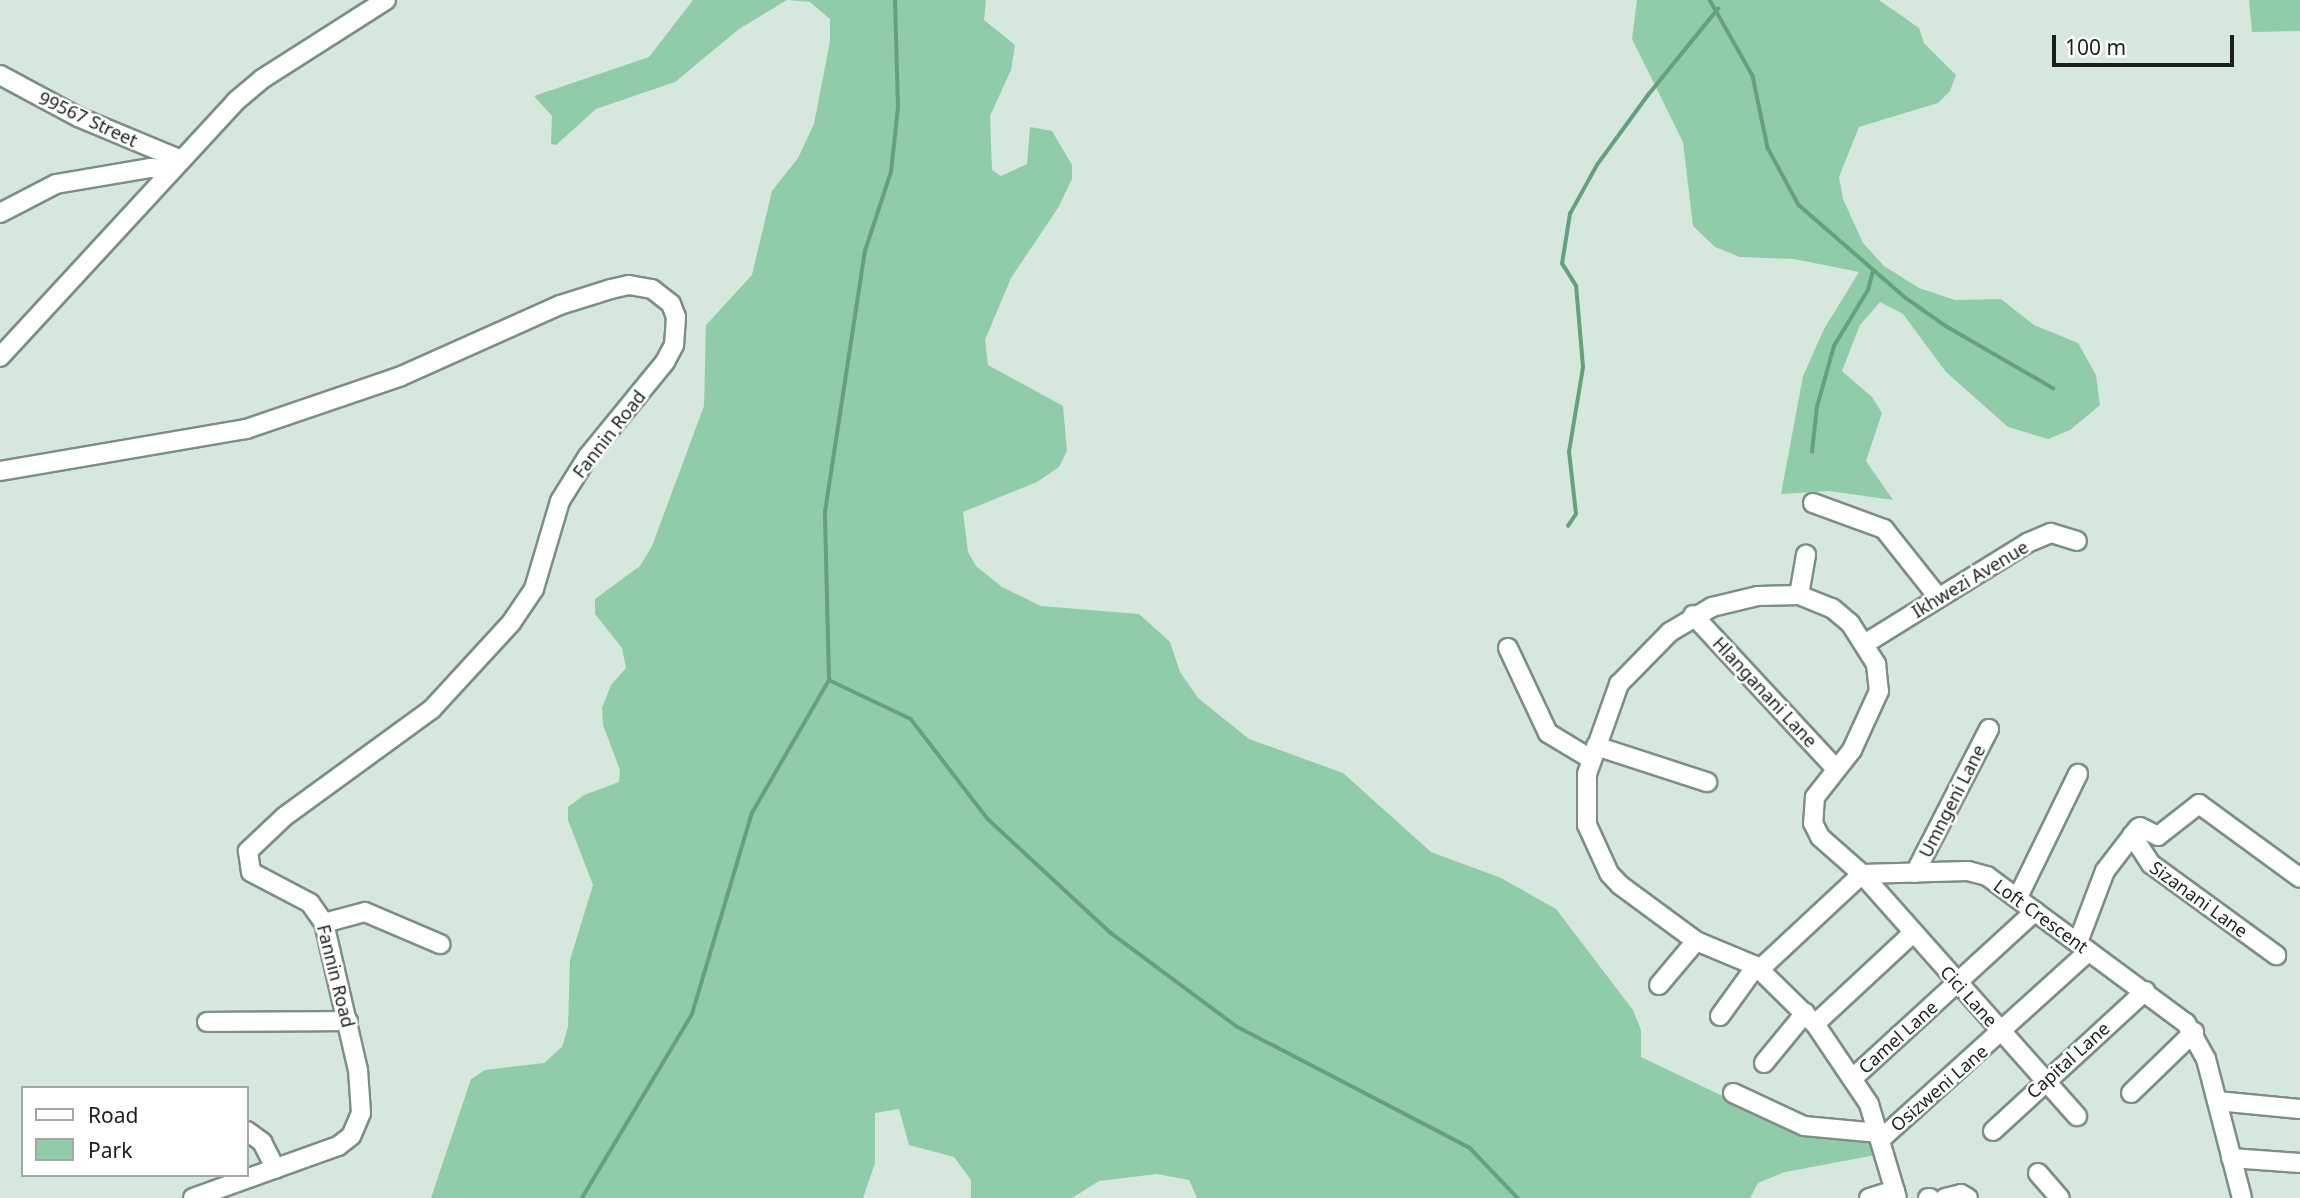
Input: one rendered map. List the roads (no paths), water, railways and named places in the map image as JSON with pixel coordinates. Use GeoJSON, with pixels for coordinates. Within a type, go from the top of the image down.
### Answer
{"type":"FeatureCollection","features":[{"type":"Feature","properties":{"kind":"street"},"geometry":{"type":"LineString","coordinates":[[0,357],[84,271],[174,164],[262,79],[386,0]]}},
{"type":"Feature","properties":{"kind":"street","name":"99567 Street"},"geometry":{"type":"LineString","coordinates":[[0,75],[174,164]]}},
{"type":"Feature","properties":{"kind":"street","name":"99567 Street"},"geometry":{"type":"LineString","coordinates":[[0,213],[56,184],[174,164]]}},
{"type":"Feature","properties":{"kind":"street","name":"Fannin Road"},"geometry":{"type":"LineString","coordinates":[[0,471],[216,435],[270,422],[399,377],[560,305],[611,289],[629,285],[652,289],[671,304],[676,317],[674,345],[568,486],[552,520],[534,589],[517,616],[432,709],[284,817],[248,851],[251,872],[310,902],[324,923],[348,1021],[361,1096],[357,1126],[338,1146],[194,1198]]}},
{"type":"Feature","properties":{"kind":"street"},"geometry":{"type":"LineString","coordinates":[[1813,503],[1884,529],[1938,597]]}},
{"type":"Feature","properties":{"kind":"street","name":"Ikhwezi Avenue"},"geometry":{"type":"LineString","coordinates":[[1866,643],[2041,537],[2059,533],[2077,541]]}},
{"type":"Feature","properties":{"kind":"street"},"geometry":{"type":"LineString","coordinates":[[1799,595],[1806,555]]}},
{"type":"Feature","properties":{"kind":"street"},"geometry":{"type":"LineString","coordinates":[[1720,1016],[1758,967],[1863,874],[1820,837],[1813,823],[1815,797],[1852,750],[1879,691],[1876,664],[1866,643],[1832,608],[1799,595],[1758,596],[1693,615],[1670,632],[1619,684],[1594,753],[1584,808],[1609,873],[1696,941],[1758,967],[1810,1018],[1853,1078],[1880,1136],[1896,1194],[1869,1198]]}},
{"type":"Feature","properties":{"kind":"street","name":"Hlanganani Lane"},"geometry":{"type":"LineString","coordinates":[[1693,615],[1836,769]]}},
{"type":"Feature","properties":{"kind":"street"},"geometry":{"type":"LineString","coordinates":[[1508,649],[1548,733],[1594,753],[1707,782]]}},
{"type":"Feature","properties":{"kind":"street","name":"Umngeni Lane"},"geometry":{"type":"LineString","coordinates":[[1915,873],[1989,729]]}},
{"type":"Feature","properties":{"kind":"street"},"geometry":{"type":"LineString","coordinates":[[2018,897],[2078,774]]}},
{"type":"Feature","properties":{"kind":"street"},"geometry":{"type":"LineString","coordinates":[[2084,946],[2105,871],[2139,828],[2158,836],[2199,804],[2300,878]]}},
{"type":"Feature","properties":{"kind":"street","name":"Sizanani Lane"},"geometry":{"type":"LineString","coordinates":[[2139,828],[2151,864],[2276,955]]}},
{"type":"Feature","properties":{"kind":"street","name":"Loft Crescent"},"geometry":{"type":"LineString","coordinates":[[1863,874],[1976,872],[2018,897],[2145,990],[2194,1032]]}},
{"type":"Feature","properties":{"kind":"street","name":"Cici Lane"},"geometry":{"type":"LineString","coordinates":[[1863,874],[1912,934],[2077,1116]]}},
{"type":"Feature","properties":{"kind":"street","name":"Camel Lane"},"geometry":{"type":"LineString","coordinates":[[1853,1078],[2035,911]]}},
{"type":"Feature","properties":{"kind":"street"},"geometry":{"type":"LineString","coordinates":[[324,923],[365,912],[440,944]]}},
{"type":"Feature","properties":{"kind":"street"},"geometry":{"type":"LineString","coordinates":[[1764,1063],[1810,1018],[1912,934]]}},
{"type":"Feature","properties":{"kind":"street"},"geometry":{"type":"LineString","coordinates":[[1659,985],[1696,941]]}},
{"type":"Feature","properties":{"kind":"street","name":"Osizweni Lane"},"geometry":{"type":"LineString","coordinates":[[1880,1136],[2002,1034],[2084,946]]}},
{"type":"Feature","properties":{"kind":"street","name":"Capital Lane"},"geometry":{"type":"LineString","coordinates":[[1993,1131],[2145,990]]}},
{"type":"Feature","properties":{"kind":"street"},"geometry":{"type":"LineString","coordinates":[[207,1022],[348,1021]]}},
{"type":"Feature","properties":{"kind":"street"},"geometry":{"type":"LineString","coordinates":[[2131,1093],[2194,1032],[2217,1101],[2242,1198]]}},
{"type":"Feature","properties":{"kind":"street"},"geometry":{"type":"LineString","coordinates":[[1733,1093],[1804,1126],[1880,1136]]}},
{"type":"Feature","properties":{"kind":"street"},"geometry":{"type":"LineString","coordinates":[[2217,1101],[2300,1109]]}},
{"type":"Feature","properties":{"kind":"street"},"geometry":{"type":"LineString","coordinates":[[248,1132],[262,1142],[276,1170]]}},
{"type":"Feature","properties":{"kind":"street"},"geometry":{"type":"LineString","coordinates":[[2231,1158],[2300,1163]]}},
{"type":"Feature","properties":{"kind":"street"},"geometry":{"type":"LineString","coordinates":[[2038,1173],[2060,1198]]}},
{"type":"Feature","properties":{"kind":"street"},"geometry":{"type":"LineString","coordinates":[[1945,1198],[1961,1194],[1968,1198]]}},
{"type":"Feature","properties":{"kind":"waterway"},"geometry":{"type":"LineString","coordinates":[[582,1198],[692,1014],[752,813],[829,680],[825,512],[865,251],[891,172],[898,108],[895,0]]}},
{"type":"Feature","properties":{"kind":"waterway"},"geometry":{"type":"LineString","coordinates":[[1710,0],[1753,76],[1768,148],[1799,205],[1906,298],[1946,326],[2053,388]]}},
{"type":"Feature","properties":{"kind":"waterway"},"geometry":{"type":"LineString","coordinates":[[1568,526],[1576,514],[1569,452],[1583,367],[1576,286],[1562,264],[1570,214],[1597,165],[1648,95],[1718,9]]}},
{"type":"Feature","properties":{"kind":"waterway"},"geometry":{"type":"LineString","coordinates":[[1812,452],[1817,407],[1834,346],[1868,290],[1873,271]]}},
{"type":"Feature","properties":{"kind":"waterway"},"geometry":{"type":"LineString","coordinates":[[829,680],[911,719],[988,819],[1111,933],[1236,1026],[1470,1148],[1518,1198]]}}]}
